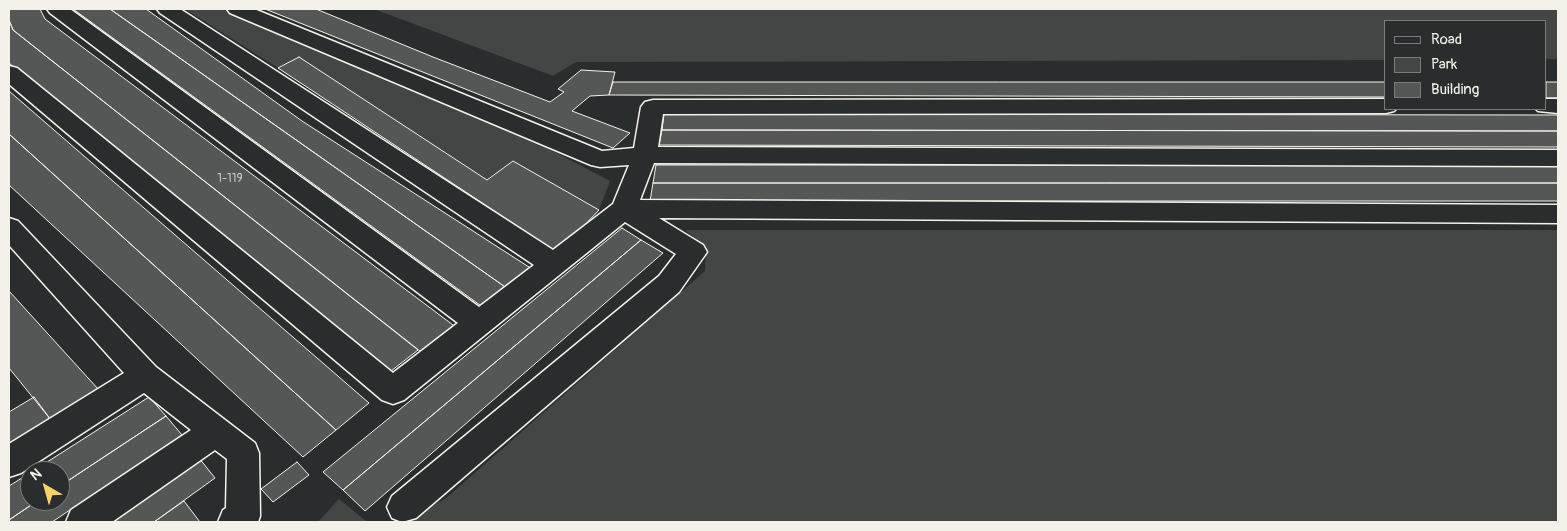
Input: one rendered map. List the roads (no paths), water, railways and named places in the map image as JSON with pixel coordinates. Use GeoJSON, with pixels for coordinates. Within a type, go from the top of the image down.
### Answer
{"type":"FeatureCollection","features":[{"type":"Feature","properties":{"kind":"lane"},"geometry":{"type":"LineString","coordinates":[[57,9],[480,324]]}},
{"type":"Feature","properties":{"kind":"lane"},"geometry":{"type":"LineString","coordinates":[[167,9],[554,265]]}},
{"type":"Feature","properties":{"kind":"lane"},"geometry":{"type":"LineString","coordinates":[[237,9],[600,159],[644,155],[1558,158]]}},
{"type":"Feature","properties":{"kind":"lane"},"geometry":{"type":"LineString","coordinates":[[9,73],[394,392],[624,209],[644,155],[652,107],[1384,106]]}},
{"type":"Feature","properties":{"kind":"lane"},"geometry":{"type":"LineString","coordinates":[[624,209],[1558,214]]}},
{"type":"Feature","properties":{"kind":"lane"},"geometry":{"type":"LineString","coordinates":[[404,507],[669,284],[693,252],[624,209]]}},
{"type":"Feature","properties":{"kind":"lane"},"geometry":{"type":"LineString","coordinates":[[9,228],[145,376],[243,453],[244,516],[235,522]]}},
{"type":"Feature","properties":{"kind":"lane"},"geometry":{"type":"LineString","coordinates":[[9,462],[145,376]]}},
{"type":"Feature","properties":{"kind":"lane"},"geometry":{"type":"LineString","coordinates":[[83,522],[216,431]]}}]}
